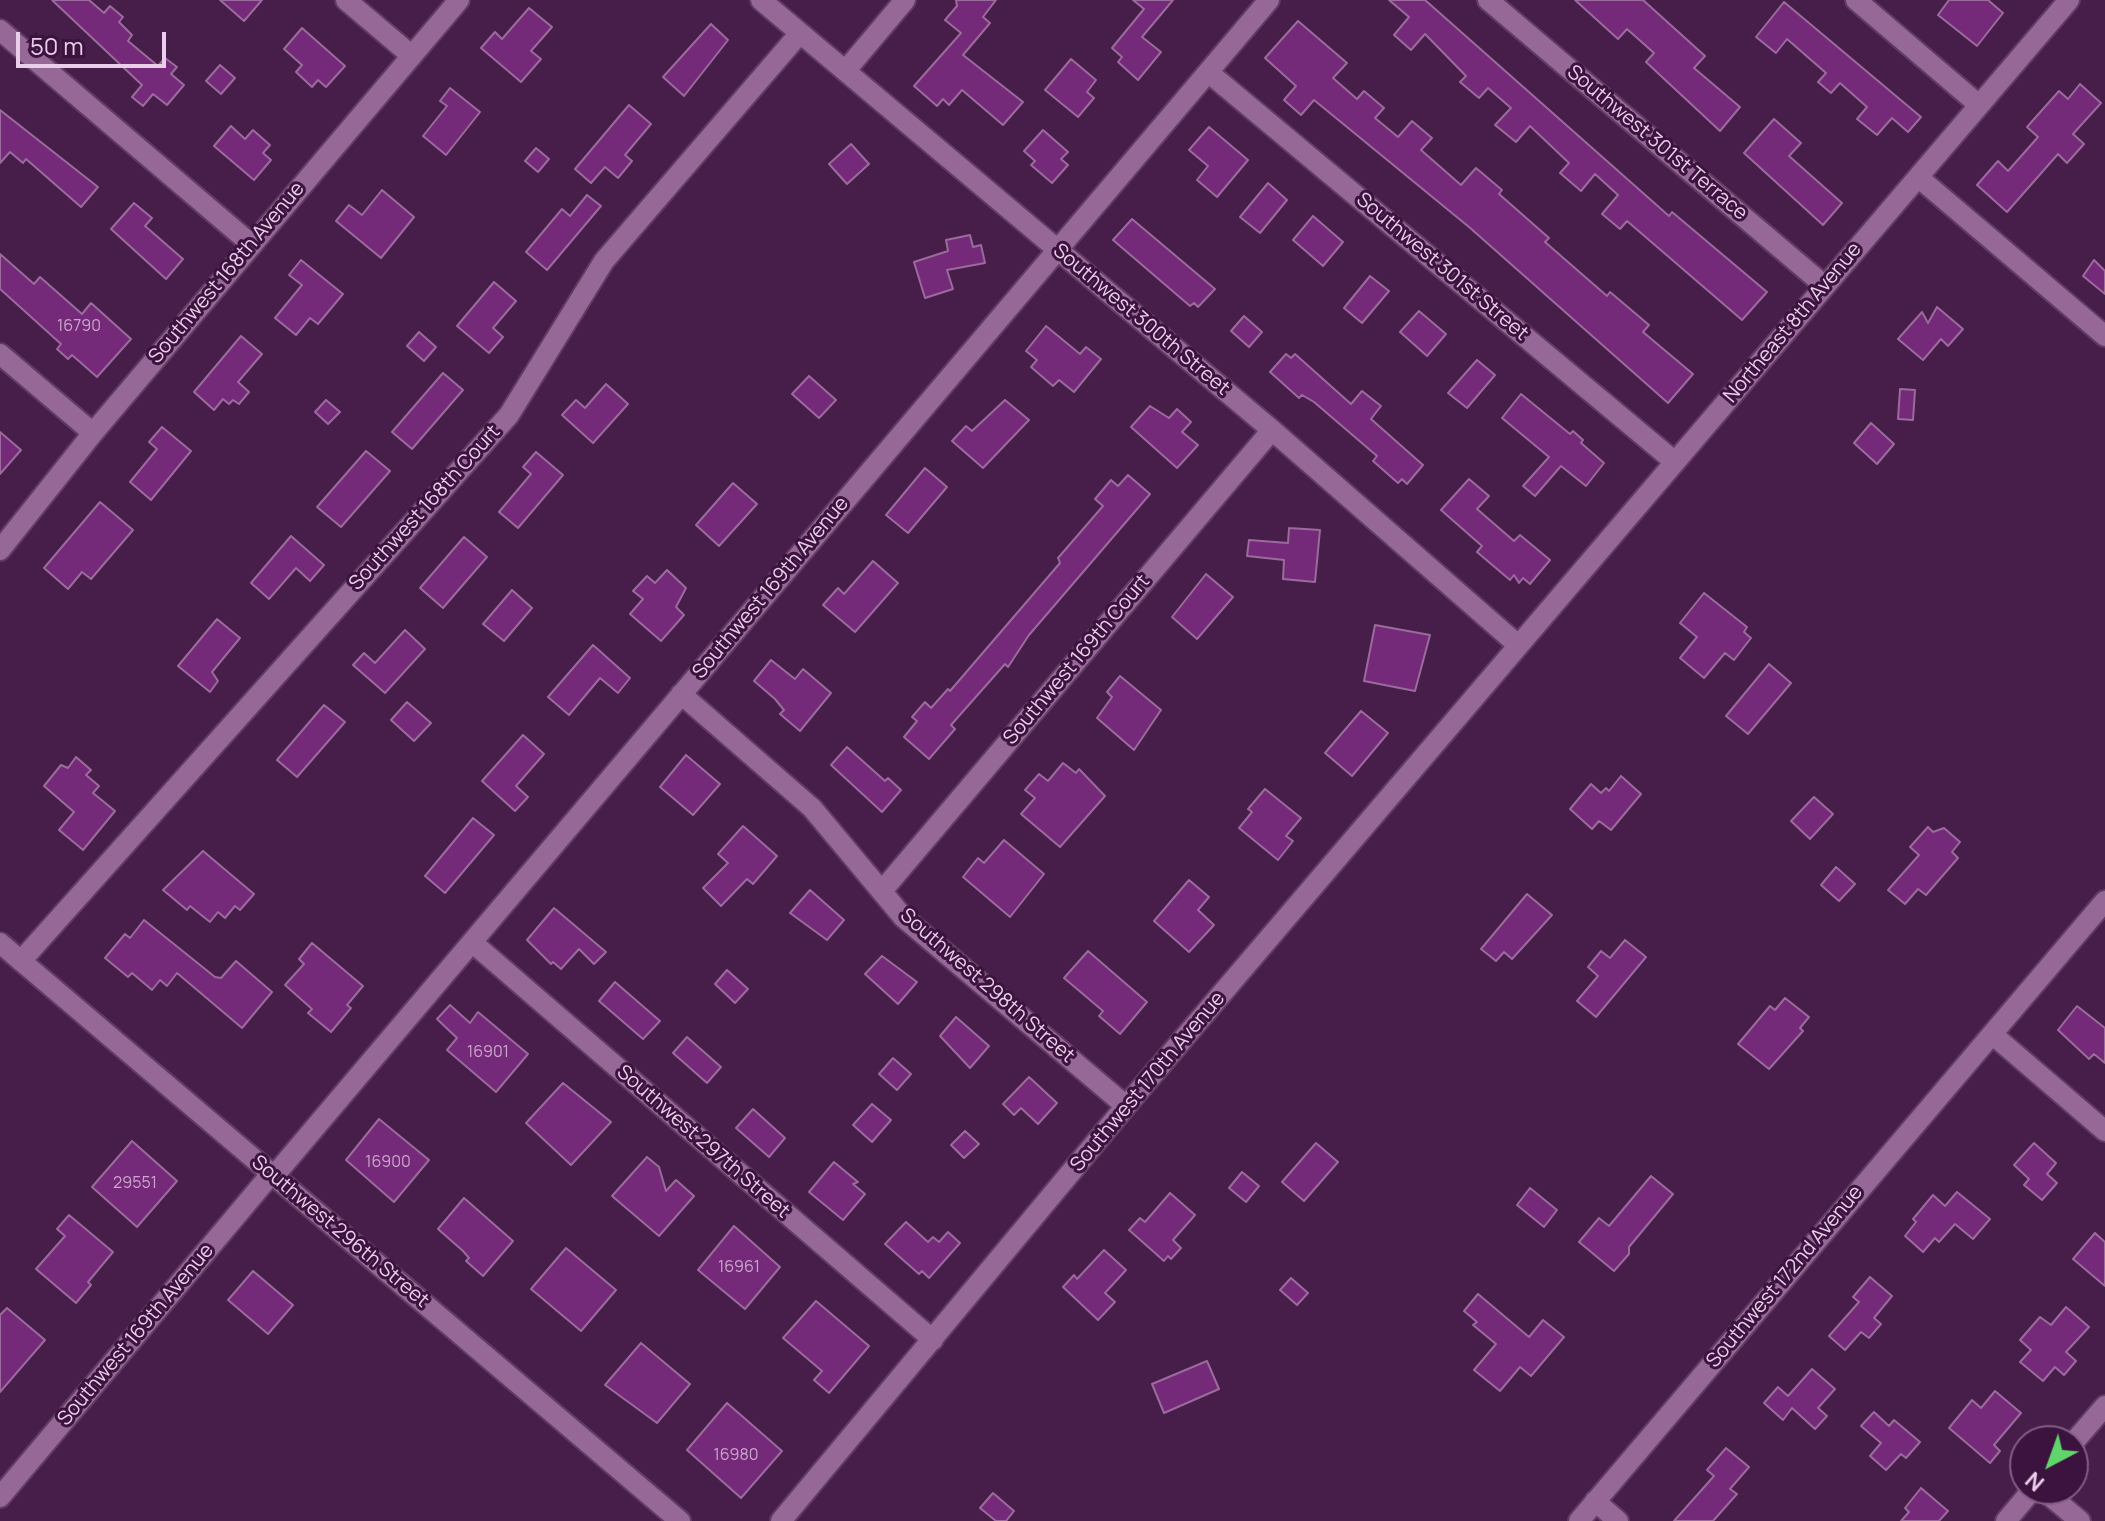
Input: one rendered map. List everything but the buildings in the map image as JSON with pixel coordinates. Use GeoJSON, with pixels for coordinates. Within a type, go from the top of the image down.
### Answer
{"type":"FeatureCollection","features":[{"type":"Feature","properties":{"kind":"street"},"geometry":{"type":"LineString","coordinates":[[346,0],[412,56]]}},
{"type":"Feature","properties":{"kind":"street","name":"Southwest 168th Avenue"},"geometry":{"type":"LineString","coordinates":[[0,550],[93,433],[459,0]]}},
{"type":"Feature","properties":{"kind":"street","name":"Southwest 300th Street"},"geometry":{"type":"LineString","coordinates":[[761,0],[847,69],[1272,430],[1518,645]]}},
{"type":"Feature","properties":{"kind":"street"},"geometry":{"type":"LineString","coordinates":[[847,69],[905,0]]}},
{"type":"Feature","properties":{"kind":"street","name":"Southwest 169th Avenue"},"geometry":{"type":"LineString","coordinates":[[0,1497],[473,943],[1269,0]]}},
{"type":"Feature","properties":{"kind":"street","name":"Southwest 301st Terrace"},"geometry":{"type":"LineString","coordinates":[[1488,0],[1825,286]]}},
{"type":"Feature","properties":{"kind":"street"},"geometry":{"type":"LineString","coordinates":[[1856,0],[1979,105]]}},
{"type":"Feature","properties":{"kind":"street","name":"Northeast 8th Avenue"},"geometry":{"type":"LineString","coordinates":[[1518,645],[2069,0]]}},
{"type":"Feature","properties":{"kind":"street"},"geometry":{"type":"LineString","coordinates":[[0,30],[251,244]]}},
{"type":"Feature","properties":{"kind":"street","name":"Southwest 168th Court"},"geometry":{"type":"LineString","coordinates":[[21,961],[509,415],[604,261],[800,33]]}},
{"type":"Feature","properties":{"kind":"street","name":"Southwest 301st Street"},"geometry":{"type":"LineString","coordinates":[[1208,72],[1675,462]]}},
{"type":"Feature","properties":{"kind":"street"},"geometry":{"type":"LineString","coordinates":[[1918,177],[2105,336]]}},
{"type":"Feature","properties":{"kind":"street"},"geometry":{"type":"LineString","coordinates":[[0,354],[93,433]]}},
{"type":"Feature","properties":{"kind":"street","name":"Southwest 169th Court"},"geometry":{"type":"LineString","coordinates":[[882,891],[1272,430]]}},
{"type":"Feature","properties":{"kind":"street","name":"Southwest 170th Avenue"},"geometry":{"type":"LineString","coordinates":[[781,1521],[1126,1106],[1518,645]]}},
{"type":"Feature","properties":{"kind":"street","name":"Southwest 298th Street"},"geometry":{"type":"LineString","coordinates":[[681,694],[812,808],[903,917],[1126,1106]]}},
{"type":"Feature","properties":{"kind":"street","name":"Southwest 172nd Avenue"},"geometry":{"type":"LineString","coordinates":[[1579,1521],[2105,901]]}},
{"type":"Feature","properties":{"kind":"street","name":"Southwest 296th Street"},"geometry":{"type":"LineString","coordinates":[[0,943],[680,1521]]}},
{"type":"Feature","properties":{"kind":"street","name":"Southwest 297th Street"},"geometry":{"type":"LineString","coordinates":[[473,943],[933,1340]]}},
{"type":"Feature","properties":{"kind":"street"},"geometry":{"type":"LineString","coordinates":[[1992,1034],[2105,1131]]}},
{"type":"Feature","properties":{"kind":"street"},"geometry":{"type":"LineString","coordinates":[[2089,1425],[2105,1406]]}},
{"type":"Feature","properties":{"kind":"street"},"geometry":{"type":"LineString","coordinates":[[1595,1501],[1618,1521]]}},
{"type":"Feature","properties":{"kind":"street"},"geometry":{"type":"LineString","coordinates":[[2006,1521],[2020,1505]]}},
{"type":"Feature","properties":{"kind":"street"},"geometry":{"type":"LineString","coordinates":[[2061,1505],[2080,1521]]}}]}
